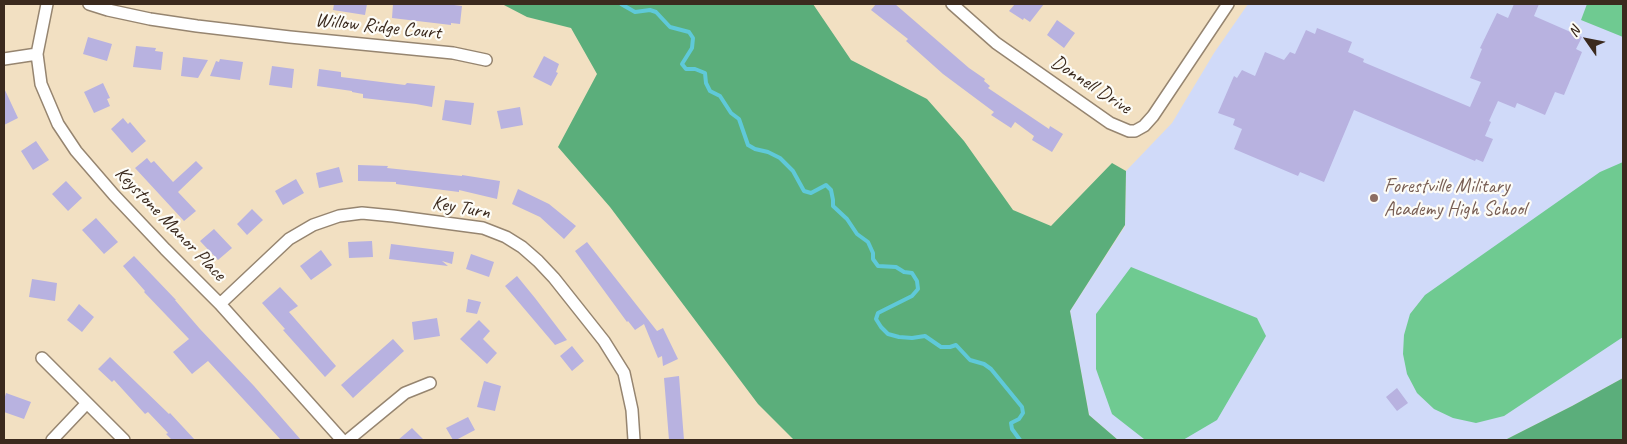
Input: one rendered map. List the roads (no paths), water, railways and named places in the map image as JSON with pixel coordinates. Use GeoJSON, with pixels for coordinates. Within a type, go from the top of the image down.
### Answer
{"type":"FeatureCollection","features":[{"type":"Feature","properties":{"kind":"street","name":"Keystone Manor Place"},"geometry":{"type":"LineString","coordinates":[[47,4],[37,54],[41,84],[58,124],[76,151],[114,195],[220,304],[342,440]]}},
{"type":"Feature","properties":{"kind":"street","name":"Willow Ridge Court"},"geometry":{"type":"LineString","coordinates":[[89,4],[150,19],[198,26],[452,53],[486,60]]}},
{"type":"Feature","properties":{"kind":"street","name":"Donnell Drive"},"geometry":{"type":"LineString","coordinates":[[952,4],[996,43],[1110,123],[1129,131],[1135,131],[1144,126],[1153,116],[1228,4]]}},
{"type":"Feature","properties":{"kind":"street"},"geometry":{"type":"LineString","coordinates":[[4,59],[37,54]]}},
{"type":"Feature","properties":{"kind":"street","name":"Key Turn"},"geometry":{"type":"LineString","coordinates":[[220,304],[289,239],[313,225],[339,216],[362,213],[483,228],[506,238],[538,261],[554,278],[604,341],[624,373],[632,410],[634,440]]}},
{"type":"Feature","properties":{"kind":"street"},"geometry":{"type":"LineString","coordinates":[[42,358],[124,440]]}},
{"type":"Feature","properties":{"kind":"street"},"geometry":{"type":"LineString","coordinates":[[348,440],[405,393],[430,383]]}},
{"type":"Feature","properties":{"kind":"street"},"geometry":{"type":"LineString","coordinates":[[52,440],[87,404]]}},
{"type":"Feature","properties":{"kind":"waterway"},"geometry":{"type":"LineString","coordinates":[[621,4],[635,12],[650,10],[656,12],[670,27],[689,32],[693,38],[692,48],[682,64],[686,69],[695,69],[705,73],[706,83],[710,91],[720,96],[731,113],[739,119],[748,145],[780,158],[793,171],[804,191],[811,193],[826,185],[831,190],[833,206],[847,219],[857,234],[868,242],[873,253],[873,259],[878,266],[896,267],[904,272],[912,273],[917,281],[918,289],[912,296],[878,313],[876,319],[881,327],[888,334],[899,337],[925,336],[941,347],[956,345],[970,360],[984,364],[991,369],[1022,407],[1023,413],[1019,419],[1011,423],[1012,429],[1020,440]]}},
{"type":"Feature","properties":{"kind":"place","name":"Forestville Military Academy High School"},"geometry":{"type":"Point","coordinates":[1374,198]}}]}
